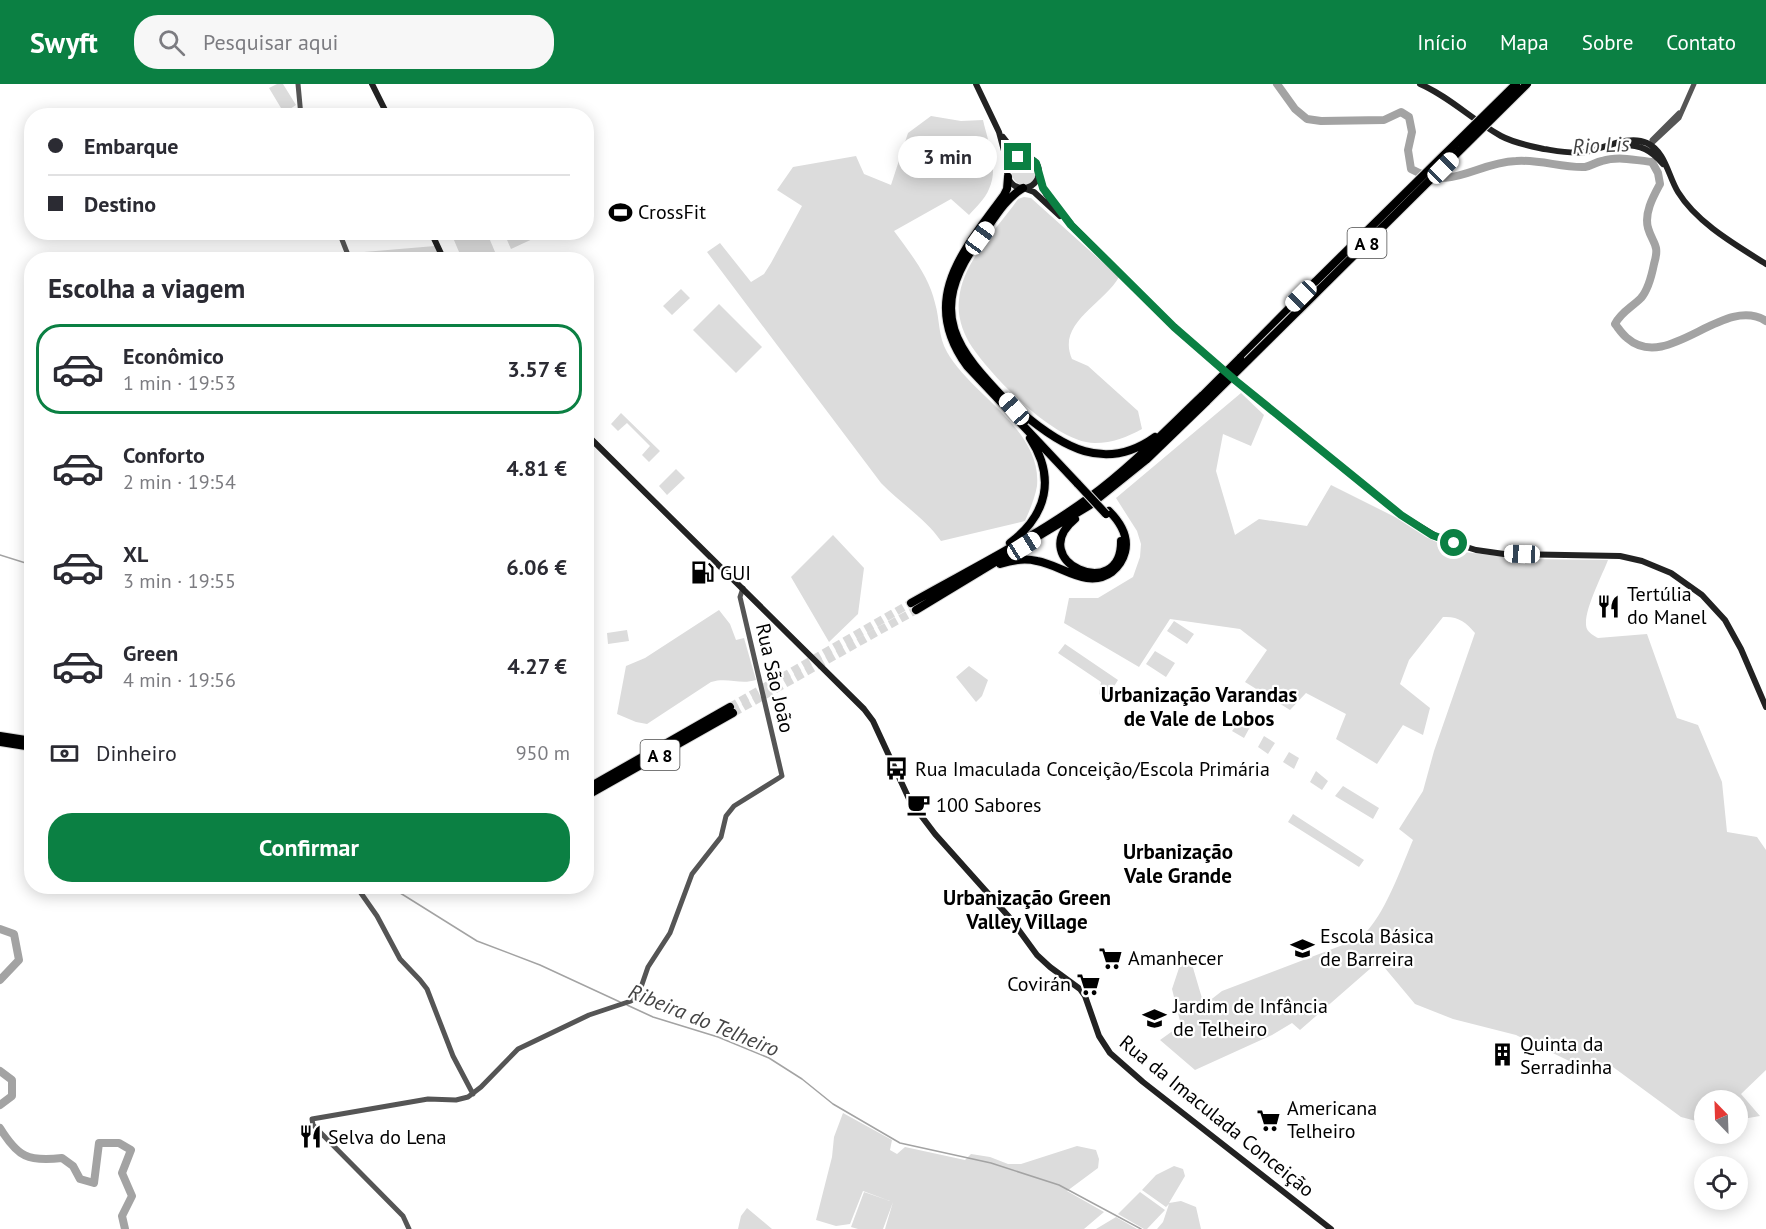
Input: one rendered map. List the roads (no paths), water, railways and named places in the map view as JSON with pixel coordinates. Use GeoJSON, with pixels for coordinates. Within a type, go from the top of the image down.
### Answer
{"type":"FeatureCollection","features":[{"type":"Feature","properties":{"kind":"highway","name":"A 8"},"geometry":{"type":"LineString","coordinates":[[1516,84],[1393,203],[1205,398],[1146,460],[1090,505],[972,578],[914,606],[1045,527],[1090,497],[1152,446],[1175,421],[1205,398],[1527,84]]}},
{"type":"Feature","properties":{"kind":"highway"},"geometry":{"type":"LineString","coordinates":[[972,578],[1004,563],[1026,560],[1045,563],[1084,578],[1098,578],[1110,573],[1122,560],[1126,543],[1122,528],[973,373],[959,355],[949,333],[945,310],[947,288],[952,272],[966,248],[1004,195],[1008,177]]}},
{"type":"Feature","properties":{"kind":"highway"},"geometry":{"type":"LineString","coordinates":[[1024,188],[1007,202],[964,260],[956,279],[952,317],[960,344],[973,363],[1079,483]]}},
{"type":"Feature","properties":{"kind":"highway"},"geometry":{"type":"LineString","coordinates":[[1005,398],[1040,428],[1061,442],[1095,454],[1116,454],[1137,448],[1152,440],[1175,421]]}},
{"type":"Feature","properties":{"kind":"highway"},"geometry":{"type":"LineString","coordinates":[[990,559],[992,555],[1028,528],[1038,514],[1044,495],[1045,476],[1041,460],[1021,425]]}},
{"type":"Feature","properties":{"kind":"highway"},"geometry":{"type":"LineString","coordinates":[[1090,505],[1069,524],[1062,538],[1064,556],[1077,570],[1101,572],[1117,559],[1120,548],[1119,534],[1107,512]]}},
{"type":"Feature","properties":{"kind":"highway","name":"A 8"},"geometry":{"type":"LineString","coordinates":[[594,785],[731,710],[594,791]]}},
{"type":"Feature","properties":{"kind":"highway"},"geometry":{"type":"LineString","coordinates":[[0,736],[24,740]]}},
{"type":"Feature","properties":{"kind":"highway"},"geometry":{"type":"LineString","coordinates":[[0,742],[24,746]]}},
{"type":"Feature","properties":{"kind":"main road"},"geometry":{"type":"LineString","coordinates":[[372,84],[384,108]]}},
{"type":"Feature","properties":{"kind":"main road"},"geometry":{"type":"LineString","coordinates":[[976,84],[999,132],[1010,147],[1036,163],[1038,177],[1046,194],[1071,225]]}},
{"type":"Feature","properties":{"kind":"main road"},"geometry":{"type":"LineString","coordinates":[[1420,84],[1445,97],[1506,138],[1544,148],[1578,152],[1613,146],[1649,147],[1665,167],[1678,193],[1694,210],[1718,232],[1766,264]]}},
{"type":"Feature","properties":{"kind":"main road"},"geometry":{"type":"LineString","coordinates":[[999,132],[1008,166],[1008,177],[1012,184],[1034,192],[1197,348],[1372,492],[1424,530],[1441,539],[1466,547],[1492,552],[1626,557],[1657,566],[1687,583],[1708,600],[1729,625],[1765,705]]}},
{"type":"Feature","properties":{"kind":"main road"},"geometry":{"type":"LineString","coordinates":[[1008,166],[1014,159],[1027,157]]}},
{"type":"Feature","properties":{"kind":"main road"},"geometry":{"type":"LineString","coordinates":[[1024,188],[1034,185],[1038,177]]}},
{"type":"Feature","properties":{"kind":"main road","name":"Rua da Imaculada Conceição"},"geometry":{"type":"LineString","coordinates":[[594,442],[864,709],[873,721],[909,801],[935,834],[1010,918],[1037,954],[1050,968],[1080,989],[1100,1036],[1110,1053],[1143,1082],[1331,1229]]}},
{"type":"Feature","properties":{"kind":"street"},"geometry":{"type":"LineString","coordinates":[[298,84],[300,108]]}},
{"type":"Feature","properties":{"kind":"street"},"geometry":{"type":"LineString","coordinates":[[1649,147],[1678,120],[1694,84]]}},
{"type":"Feature","properties":{"kind":"street","name":"Rua São João"},"geometry":{"type":"LineString","coordinates":[[473,1094],[518,1049],[579,1019],[636,998],[648,967],[671,931],[692,874],[722,835],[727,813],[734,806],[782,776],[740,597],[743,588]]}},
{"type":"Feature","properties":{"kind":"street"},"geometry":{"type":"LineString","coordinates":[[361,894],[400,959],[427,989],[453,1056],[473,1094],[460,1099],[428,1099],[312,1119],[313,1125],[403,1216],[410,1229]]}},
{"type":"Feature","properties":{"kind":"waterway","name":"Rio Lis"},"geometry":{"type":"LineString","coordinates":[[1277,84],[1295,109],[1307,119],[1321,121],[1384,120],[1401,112],[1409,117],[1412,132],[1408,150],[1411,169],[1439,178],[1516,161],[1576,167],[1585,167],[1614,159],[1652,162],[1658,173],[1660,184],[1650,205],[1647,222],[1656,248],[1656,257],[1643,295],[1623,313],[1615,324],[1627,338],[1643,346],[1660,347],[1732,317],[1749,315],[1766,321]]}},
{"type":"Feature","properties":{"kind":"waterway","name":"Ribeira do Telheiro"},"geometry":{"type":"LineString","coordinates":[[0,555],[24,562]]}},
{"type":"Feature","properties":{"kind":"waterway","name":"Ribeira do Telheiro"},"geometry":{"type":"LineString","coordinates":[[402,894],[477,941],[540,965],[620,1002]]}},
{"type":"Feature","properties":{"kind":"waterway"},"geometry":{"type":"LineString","coordinates":[[0,929],[14,934],[19,960],[0,980]]}},
{"type":"Feature","properties":{"kind":"waterway","name":"Ribeira do Telheiro"},"geometry":{"type":"LineString","coordinates":[[627,1005],[653,1017],[718,1037],[769,1058],[802,1079],[833,1104],[900,1143],[991,1163],[1059,1185],[1141,1229]]}},
{"type":"Feature","properties":{"kind":"waterway"},"geometry":{"type":"LineString","coordinates":[[0,1071],[12,1080],[12,1096],[0,1105]]}},
{"type":"Feature","properties":{"kind":"waterway"},"geometry":{"type":"LineString","coordinates":[[0,1128],[12,1145],[25,1155],[40,1159],[62,1158],[73,1166],[80,1179],[94,1183],[99,1143],[119,1143],[131,1150],[122,1173],[132,1196],[122,1216],[125,1229]]}},
{"type":"Feature","properties":{"kind":"tunnel"},"geometry":{"type":"LineString","coordinates":[[730,707],[911,603]]}},
{"type":"Feature","properties":{"kind":"tunnel"},"geometry":{"type":"LineString","coordinates":[[733,713],[916,610]]}},
{"type":"Feature","properties":{"kind":"place","name":"CrossFit"},"geometry":{"type":"Point","coordinates":[620,212]}},
{"type":"Feature","properties":{"kind":"place","name":"GUI"},"geometry":{"type":"Point","coordinates":[702,573]}},
{"type":"Feature","properties":{"kind":"place","name":"Tertúlia do Manel"},"geometry":{"type":"Point","coordinates":[1609,606]}},
{"type":"Feature","properties":{"kind":"place","name":"Rua Imaculada Conceição/Escola Primária"},"geometry":{"type":"Point","coordinates":[897,769]}},
{"type":"Feature","properties":{"kind":"place","name":"100 Sabores"},"geometry":{"type":"Point","coordinates":[918,805]}},
{"type":"Feature","properties":{"kind":"place","name":"Escola Básica de Barreira"},"geometry":{"type":"Point","coordinates":[1302,948]}},
{"type":"Feature","properties":{"kind":"place","name":"Amanhecer"},"geometry":{"type":"Point","coordinates":[1110,958]}},
{"type":"Feature","properties":{"kind":"place","name":"Covirán"},"geometry":{"type":"Point","coordinates":[1089,984]}},
{"type":"Feature","properties":{"kind":"place","name":"Jardim de Infância de Telheiro"},"geometry":{"type":"Point","coordinates":[1155,1018]}},
{"type":"Feature","properties":{"kind":"place","name":"Quinta da Serradinha"},"geometry":{"type":"Point","coordinates":[1502,1055]}},
{"type":"Feature","properties":{"kind":"place","name":"Americana Telheiro"},"geometry":{"type":"Point","coordinates":[1269,1120]}},
{"type":"Feature","properties":{"kind":"place","name":"Selva do Lena"},"geometry":{"type":"Point","coordinates":[310,1137]}},
{"type":"Feature","properties":{"kind":"district","name":"Urbanização Varandas de Vale de Lobos"},"geometry":{"type":"Point","coordinates":[1199,706]}},
{"type":"Feature","properties":{"kind":"district","name":"Urbanização Vale Grande"},"geometry":{"type":"Point","coordinates":[1178,863]}},
{"type":"Feature","properties":{"kind":"district","name":"Urbanização Green Valley Village"},"geometry":{"type":"Point","coordinates":[1027,909]}}]}
